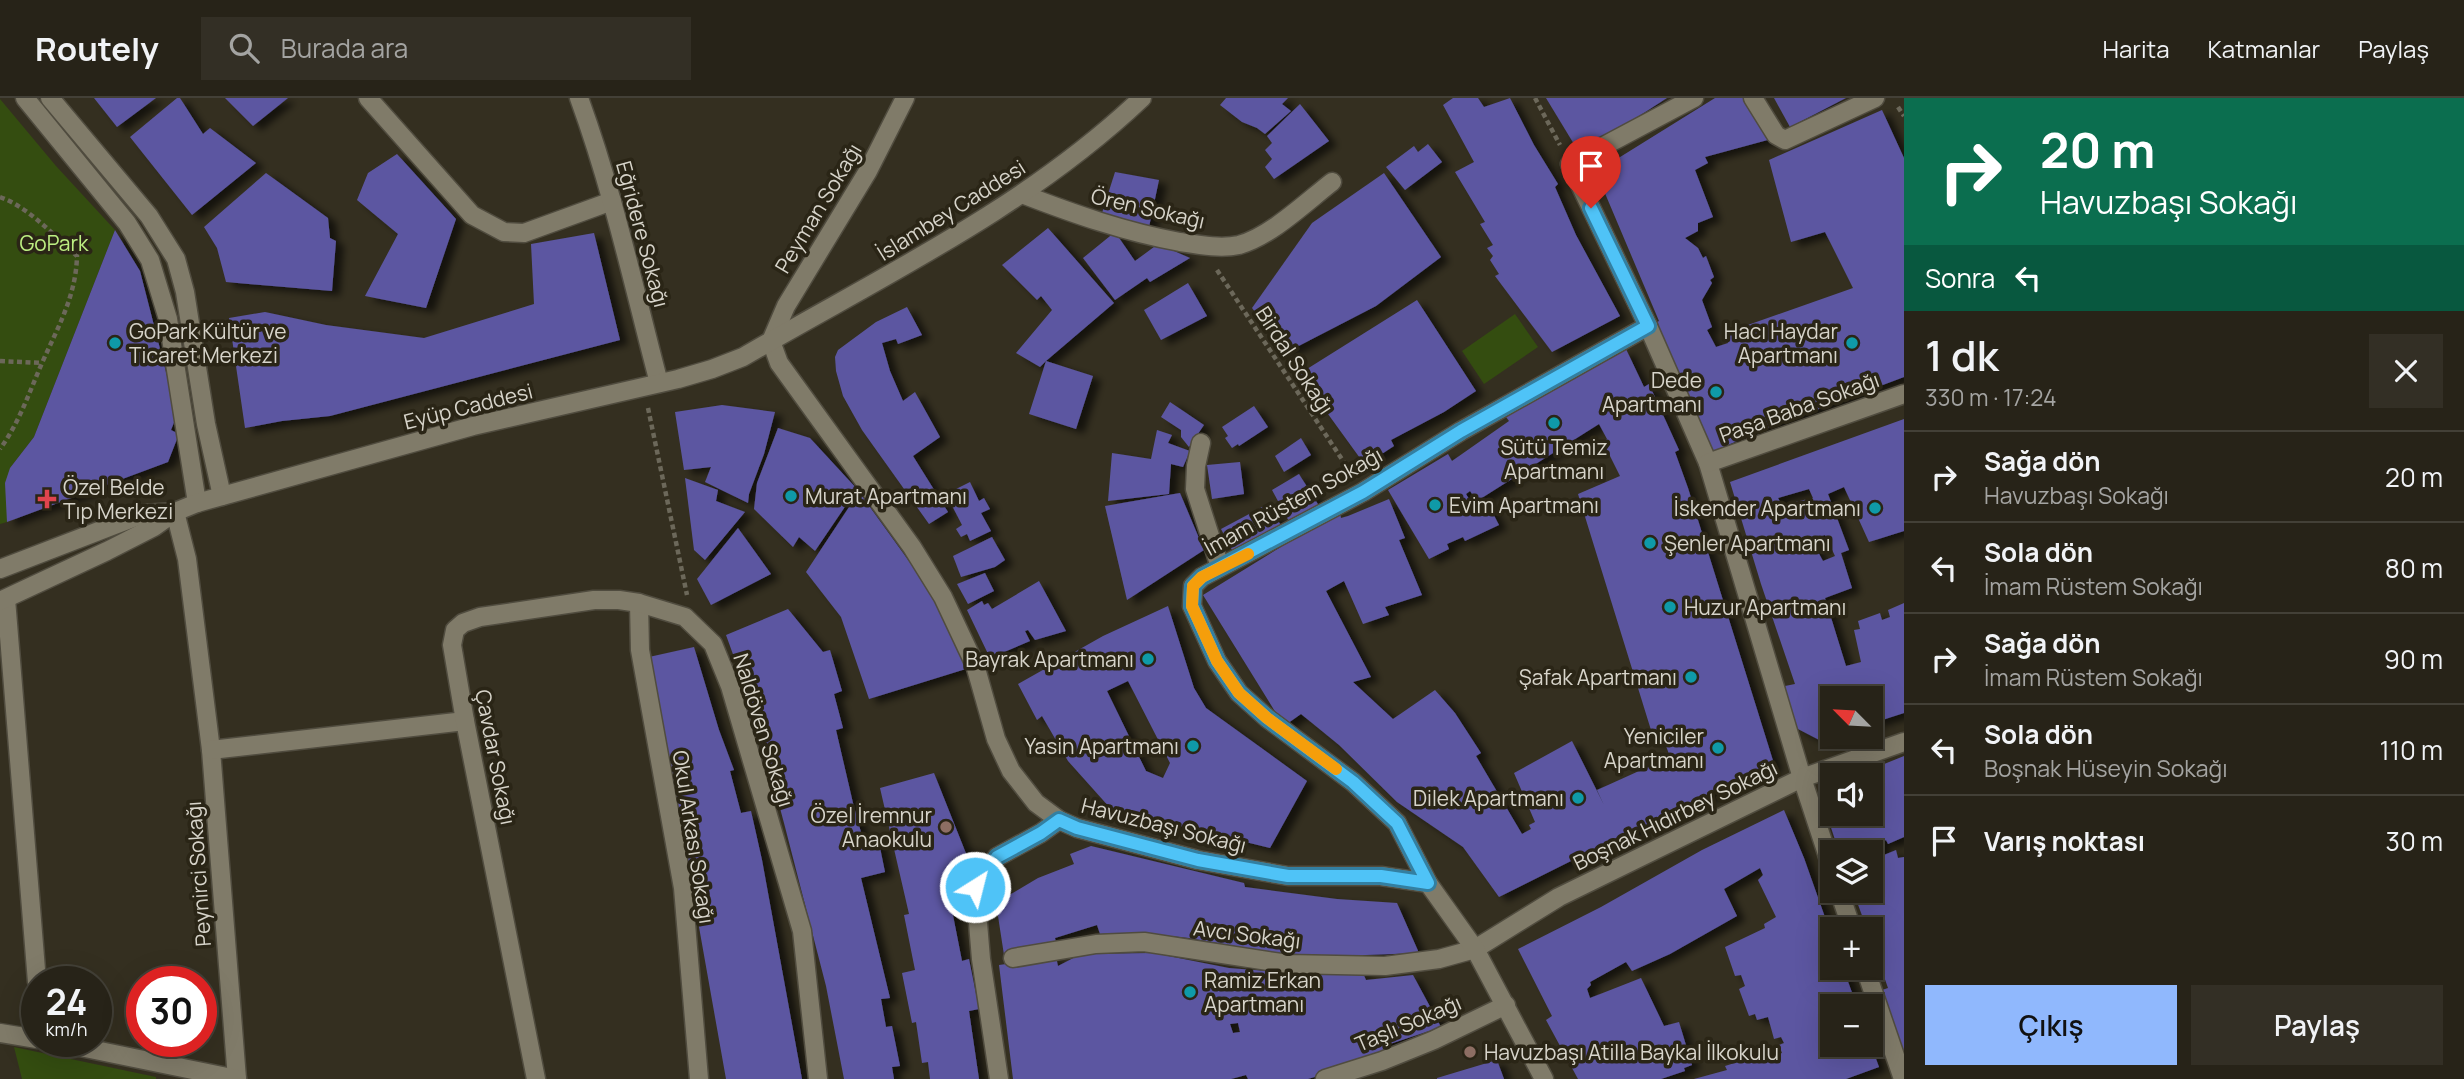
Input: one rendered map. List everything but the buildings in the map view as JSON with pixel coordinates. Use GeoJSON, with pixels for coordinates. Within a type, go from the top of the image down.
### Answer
{"type":"FeatureCollection","features":[{"type":"Feature","properties":{"kind":"street"},"geometry":{"type":"LineString","coordinates":[[25,98],[133,233],[150,260],[161,291],[175,357],[197,503]]}},
{"type":"Feature","properties":{"kind":"street"},"geometry":{"type":"LineString","coordinates":[[50,98],[149,216],[176,259],[186,292],[206,424],[222,496]]}},
{"type":"Feature","properties":{"kind":"street"},"geometry":{"type":"LineString","coordinates":[[368,98],[472,215],[504,232],[524,233],[612,201]]}},
{"type":"Feature","properties":{"kind":"street","name":"Eğridere Sokağı"},"geometry":{"type":"LineString","coordinates":[[579,98],[596,144],[612,201],[651,385]]}},
{"type":"Feature","properties":{"kind":"street","name":"Peyman Sokağı"},"geometry":{"type":"LineString","coordinates":[[771,341],[786,306],[868,172],[905,98]]}},
{"type":"Feature","properties":{"kind":"street","name":"İslambey Caddesi"},"geometry":{"type":"LineString","coordinates":[[771,341],[902,269],[1022,194],[1111,127],[1142,98]]}},
{"type":"Feature","properties":{"kind":"street"},"geometry":{"type":"LineString","coordinates":[[1694,98],[1570,164],[1648,326],[1708,463],[1822,840]]}},
{"type":"Feature","properties":{"kind":"street"},"geometry":{"type":"LineString","coordinates":[[1753,98],[1776,135],[1785,140],[1875,98]]}},
{"type":"Feature","properties":{"kind":"street"},"geometry":{"type":"LineString","coordinates":[[87,174],[104,161]]}},
{"type":"Feature","properties":{"kind":"street","name":"Ören Sokağı"},"geometry":{"type":"LineString","coordinates":[[1022,194],[1098,223],[1201,245],[1237,245],[1254,239],[1286,218],[1332,182]]}},
{"type":"Feature","properties":{"kind":"street","name":"İmam Rüstem Sokağı"},"geometry":{"type":"LineString","coordinates":[[1428,883],[1397,823],[1353,782],[1267,718],[1239,693],[1217,661],[1192,606],[1193,586],[1202,577],[1363,492],[1472,424],[1648,326]]}},
{"type":"Feature","properties":{"kind":"street","name":"Eyüp Caddesi"},"geometry":{"type":"LineString","coordinates":[[2,595],[154,527],[175,512],[197,503],[473,426],[712,369],[743,357],[771,341]]}},
{"type":"Feature","properties":{"kind":"street","name":"Havuzbaşı Sokağı"},"geometry":{"type":"LineString","coordinates":[[771,341],[779,363],[912,547],[943,597],[975,665],[996,739],[1011,771],[1036,803],[1059,820],[1077,828],[1198,860],[1288,876],[1381,876],[1428,883]]}},
{"type":"Feature","properties":{"kind":"street","name":"Paşa Baba Sokağı"},"geometry":{"type":"LineString","coordinates":[[1708,463],[1904,394]]}},
{"type":"Feature","properties":{"kind":"street"},"geometry":{"type":"LineString","coordinates":[[1201,443],[1195,489],[1220,568]]}},
{"type":"Feature","properties":{"kind":"street","name":"Eyüp Caddesi"},"geometry":{"type":"LineString","coordinates":[[0,569],[143,514],[175,512]]}},
{"type":"Feature","properties":{"kind":"street","name":"Peynirci Sokağı"},"geometry":{"type":"LineString","coordinates":[[175,512],[187,559],[211,750],[237,1079]]}},
{"type":"Feature","properties":{"kind":"street"},"geometry":{"type":"LineString","coordinates":[[2,595],[36,966]]}},
{"type":"Feature","properties":{"kind":"street","name":"Çavdar Sokağı"},"geometry":{"type":"LineString","coordinates":[[536,1079],[465,721],[452,645],[454,630],[463,623],[480,617],[594,600],[639,603]]}},
{"type":"Feature","properties":{"kind":"street","name":"Naldöven Sokağı"},"geometry":{"type":"LineString","coordinates":[[639,603],[685,617],[713,645],[722,665],[802,931],[818,1079]]}},
{"type":"Feature","properties":{"kind":"street","name":"Okul Arkası Sokağı"},"geometry":{"type":"LineString","coordinates":[[639,603],[640,650],[683,888],[699,1079]]}},
{"type":"Feature","properties":{"kind":"street"},"geometry":{"type":"LineString","coordinates":[[211,750],[465,721]]}},
{"type":"Feature","properties":{"kind":"street","name":"Boşnak Hıdırbey Sokağı"},"geometry":{"type":"LineString","coordinates":[[1475,949],[1559,897],[1802,778],[1904,742]]}},
{"type":"Feature","properties":{"kind":"street"},"geometry":{"type":"LineString","coordinates":[[999,1079],[981,960],[975,887],[997,857],[1059,820]]}},
{"type":"Feature","properties":{"kind":"street"},"geometry":{"type":"LineString","coordinates":[[1428,883],[1475,949],[1544,1079]]}},
{"type":"Feature","properties":{"kind":"street","name":"Avcı Sokağı"},"geometry":{"type":"LineString","coordinates":[[1013,958],[1096,944],[1144,942],[1288,964],[1385,966],[1416,963],[1475,949]]}},
{"type":"Feature","properties":{"kind":"street"},"geometry":{"type":"LineString","coordinates":[[1869,980],[1903,1079]]}},
{"type":"Feature","properties":{"kind":"street","name":"Taşlı Sokağı"},"geometry":{"type":"LineString","coordinates":[[1325,1079],[1382,1061],[1434,1040],[1506,1005]]}},
{"type":"Feature","properties":{"kind":"street"},"geometry":{"type":"LineString","coordinates":[[0,1032],[21,1036]]}},
{"type":"Feature","properties":{"kind":"street"},"geometry":{"type":"LineString","coordinates":[[112,1053],[237,1079]]}},
{"type":"Feature","properties":{"kind":"path"},"geometry":{"type":"LineString","coordinates":[[1535,98],[1570,164]]}},
{"type":"Feature","properties":{"kind":"path"},"geometry":{"type":"LineString","coordinates":[[0,197],[12,201],[78,257],[77,276],[67,309],[21,415],[0,449]]}},
{"type":"Feature","properties":{"kind":"path","name":"Birdal Sokağı"},"geometry":{"type":"LineString","coordinates":[[1201,245],[1363,492]]}},
{"type":"Feature","properties":{"kind":"path"},"geometry":{"type":"LineString","coordinates":[[0,361],[42,363]]}},
{"type":"Feature","properties":{"kind":"path"},"geometry":{"type":"LineString","coordinates":[[651,385],[687,596],[685,617]]}},
{"type":"Feature","properties":{"kind":"green space","name":"GoPark"},"geometry":{"type":"Polygon","coordinates":[[[0,99],[56,166],[115,230],[34,437],[10,468],[7,522],[0,524],[0,99]]]}},
{"type":"Feature","properties":{"kind":"green space"},"geometry":{"type":"Polygon","coordinates":[[[1515,314],[1538,347],[1484,384],[1462,351],[1515,314]]]}},
{"type":"Feature","properties":{"kind":"green space"},"geometry":{"type":"Polygon","coordinates":[[[14,1047],[21,1048],[21,1057],[61,1057],[156,1077],[156,1079],[22,1079],[14,1047]]]}},
{"type":"Feature","properties":{"kind":"slow traffic"},"geometry":{"type":"LineString","coordinates":[[1248,554],[1202,577],[1193,586],[1192,606],[1217,661],[1239,693],[1267,718],[1336,769]]}},
{"type":"Feature","properties":{"kind":"place","name":"GoPark Kültür ve Ticaret Merkezi"},"geometry":{"type":"Point","coordinates":[115,343]}},
{"type":"Feature","properties":{"kind":"place","name":"Hacı Haydar Apartmanı"},"geometry":{"type":"Point","coordinates":[1852,343]}},
{"type":"Feature","properties":{"kind":"place","name":"Dede Apartmanı"},"geometry":{"type":"Point","coordinates":[1716,392]}},
{"type":"Feature","properties":{"kind":"place","name":"Sütü Temiz Apartmanı"},"geometry":{"type":"Point","coordinates":[1554,423]}},
{"type":"Feature","properties":{"kind":"place","name":"Murat Apartmanı"},"geometry":{"type":"Point","coordinates":[791,496]}},
{"type":"Feature","properties":{"kind":"place","name":"Özel Belde Tıp Merkezi"},"geometry":{"type":"Point","coordinates":[47,499]}},
{"type":"Feature","properties":{"kind":"place","name":"Evim Apartmanı"},"geometry":{"type":"Point","coordinates":[1435,505]}},
{"type":"Feature","properties":{"kind":"place","name":"İskender Apartmanı"},"geometry":{"type":"Point","coordinates":[1875,508]}},
{"type":"Feature","properties":{"kind":"place","name":"Şenler Apartmanı"},"geometry":{"type":"Point","coordinates":[1650,543]}},
{"type":"Feature","properties":{"kind":"place","name":"Huzur Apartmanı"},"geometry":{"type":"Point","coordinates":[1670,607]}},
{"type":"Feature","properties":{"kind":"place","name":"Bayrak Apartmanı"},"geometry":{"type":"Point","coordinates":[1148,659]}},
{"type":"Feature","properties":{"kind":"place","name":"Şafak Apartmanı"},"geometry":{"type":"Point","coordinates":[1691,677]}},
{"type":"Feature","properties":{"kind":"place","name":"Yasin Apartmanı"},"geometry":{"type":"Point","coordinates":[1193,746]}},
{"type":"Feature","properties":{"kind":"place","name":"Yeniciler Apartmanı"},"geometry":{"type":"Point","coordinates":[1718,748]}},
{"type":"Feature","properties":{"kind":"place","name":"Dilek Apartmanı"},"geometry":{"type":"Point","coordinates":[1578,798]}},
{"type":"Feature","properties":{"kind":"place","name":"Özel İremnur Anaokulu"},"geometry":{"type":"Point","coordinates":[946,827]}},
{"type":"Feature","properties":{"kind":"place","name":"Ramiz Erkan Apartmanı"},"geometry":{"type":"Point","coordinates":[1190,992]}},
{"type":"Feature","properties":{"kind":"place","name":"Havuzbaşı Atilla Baykal İlkokulu"},"geometry":{"type":"Point","coordinates":[1470,1052]}},
{"type":"Feature","properties":{"kind":"route"},"geometry":{"type":"LineString","coordinates":[[975,887],[997,857],[1059,820],[1115,839],[1198,860],[1288,876],[1381,876],[1428,883],[1397,823],[1353,782],[1267,718],[1239,693],[1217,661],[1192,606],[1193,586],[1202,577],[1363,492],[1560,373],[1648,326],[1591,208]]}}]}
